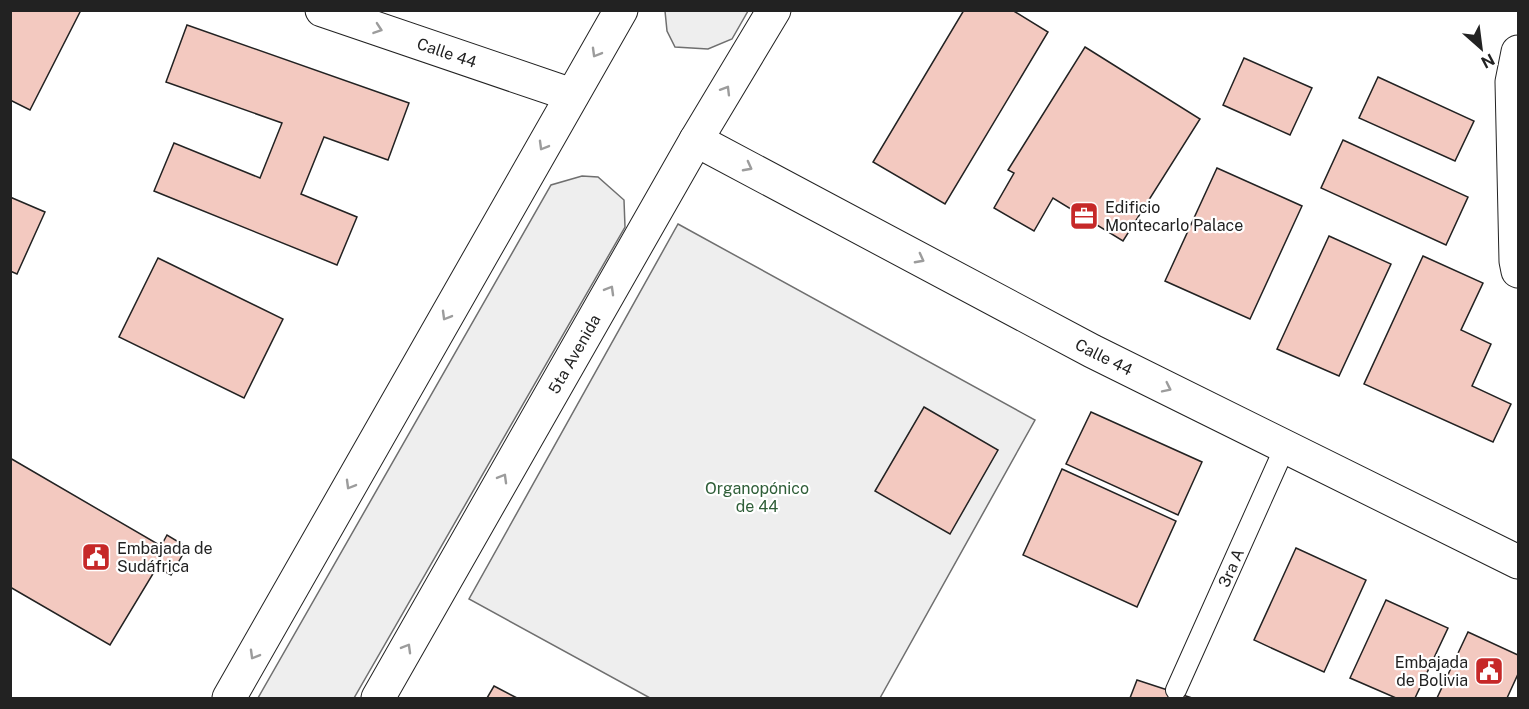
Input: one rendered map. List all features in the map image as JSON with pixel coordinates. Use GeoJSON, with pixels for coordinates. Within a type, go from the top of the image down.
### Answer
{"type":"FeatureCollection","features":[{"type":"Feature","properties":{"kind":"main road","name":"Calle 44"},"geometry":{"type":"LineString","coordinates":[[322,10],[572,95]]}},
{"type":"Feature","properties":{"kind":"main road"},"geometry":{"type":"LineString","coordinates":[[229,699],[621,10]]}},
{"type":"Feature","properties":{"kind":"main road","name":"5ta Avenida"},"geometry":{"type":"LineString","coordinates":[[378,699],[696,140],[774,10]]}},
{"type":"Feature","properties":{"kind":"main road"},"geometry":{"type":"LineString","coordinates":[[1518,52],[1512,82],[1518,271]]}},
{"type":"Feature","properties":{"kind":"main road","name":"Calle 44"},"geometry":{"type":"LineString","coordinates":[[696,140],[1092,351],[1518,562]]}},
{"type":"Feature","properties":{"kind":"lane","name":"3ra A"},"geometry":{"type":"LineString","coordinates":[[1176,690],[1285,447]]}},
{"type":"Feature","properties":{"kind":"green space"},"geometry":{"type":"Polygon","coordinates":[[[665,10],[748,11],[732,39],[708,49],[675,47],[667,31],[665,10]]]}},
{"type":"Feature","properties":{"kind":"green space"},"geometry":{"type":"Polygon","coordinates":[[[582,176],[598,177],[624,200],[625,227],[354,698],[258,698],[551,185],[582,176]]]}},
{"type":"Feature","properties":{"kind":"green space","name":"Organopónico de 44"},"geometry":{"type":"Polygon","coordinates":[[[678,224],[1035,420],[880,698],[650,698],[469,599],[678,224]]]}},
{"type":"Feature","properties":{"kind":"building"},"geometry":{"type":"Polygon","coordinates":[[[10,10],[81,10],[30,110],[10,100],[10,10]]]}},
{"type":"Feature","properties":{"kind":"building"},"geometry":{"type":"Polygon","coordinates":[[[964,10],[1012,10],[1048,32],[945,204],[873,162],[964,10]]]}},
{"type":"Feature","properties":{"kind":"building"},"geometry":{"type":"Polygon","coordinates":[[[187,25],[409,103],[388,160],[324,137],[301,194],[357,217],[337,265],[154,191],[174,143],[260,178],[282,123],[166,82],[187,25]]]}},
{"type":"Feature","properties":{"kind":"building"},"geometry":{"type":"Polygon","coordinates":[[[1085,47],[1200,119],[1123,241],[1053,198],[1034,231],[994,208],[1014,173],[1008,170],[1085,47]]]}},
{"type":"Feature","properties":{"kind":"building"},"geometry":{"type":"Polygon","coordinates":[[[1244,58],[1312,88],[1290,135],[1223,105],[1244,58]]]}},
{"type":"Feature","properties":{"kind":"building"},"geometry":{"type":"Polygon","coordinates":[[[1378,77],[1474,121],[1455,161],[1359,118],[1378,77]]]}},
{"type":"Feature","properties":{"kind":"building"},"geometry":{"type":"Polygon","coordinates":[[[1343,140],[1468,197],[1446,245],[1321,188],[1343,140]]]}},
{"type":"Feature","properties":{"kind":"building"},"geometry":{"type":"Polygon","coordinates":[[[1217,168],[1302,206],[1250,319],[1165,281],[1217,168]]]}},
{"type":"Feature","properties":{"kind":"building"},"geometry":{"type":"Polygon","coordinates":[[[10,197],[45,212],[17,274],[10,271],[10,197]]]}},
{"type":"Feature","properties":{"kind":"building"},"geometry":{"type":"Polygon","coordinates":[[[1329,236],[1391,264],[1339,376],[1277,349],[1329,236]]]}},
{"type":"Feature","properties":{"kind":"building"},"geometry":{"type":"Polygon","coordinates":[[[1423,256],[1483,283],[1461,330],[1491,344],[1472,386],[1511,404],[1493,442],[1364,384],[1423,256]]]}},
{"type":"Feature","properties":{"kind":"building"},"geometry":{"type":"Polygon","coordinates":[[[158,258],[283,319],[244,398],[119,337],[158,258]]]}},
{"type":"Feature","properties":{"kind":"building"},"geometry":{"type":"Polygon","coordinates":[[[924,407],[998,450],[950,534],[875,491],[924,407]]]}},
{"type":"Feature","properties":{"kind":"building"},"geometry":{"type":"Polygon","coordinates":[[[1091,412],[1202,462],[1178,515],[1066,464],[1091,412]]]}},
{"type":"Feature","properties":{"kind":"building","name":"Embajada de Sudáfrica"},"geometry":{"type":"Polygon","coordinates":[[[10,458],[161,546],[167,535],[187,547],[171,575],[157,567],[110,645],[10,587],[10,458]]]}},
{"type":"Feature","properties":{"kind":"building"},"geometry":{"type":"Polygon","coordinates":[[[1062,469],[1176,521],[1137,607],[1023,555],[1062,469]]]}},
{"type":"Feature","properties":{"kind":"building"},"geometry":{"type":"Polygon","coordinates":[[[1296,548],[1366,580],[1324,672],[1254,640],[1296,548]]]}},
{"type":"Feature","properties":{"kind":"building"},"geometry":{"type":"Polygon","coordinates":[[[1386,600],[1448,628],[1415,698],[1396,698],[1350,678],[1386,600]]]}},
{"type":"Feature","properties":{"kind":"building"},"geometry":{"type":"Polygon","coordinates":[[[1468,632],[1518,655],[1518,674],[1507,698],[1437,698],[1468,632]]]}},
{"type":"Feature","properties":{"kind":"building"},"geometry":{"type":"Polygon","coordinates":[[[1137,680],[1192,698],[1130,698],[1137,680]]]}},
{"type":"Feature","properties":{"kind":"building"},"geometry":{"type":"Polygon","coordinates":[[[494,686],[517,698],[487,698],[494,686]]]}},
{"type":"Feature","properties":{"kind":"place","name":"Edificio Montecarlo Palace"},"geometry":{"type":"Point","coordinates":[1084,216]}},
{"type":"Feature","properties":{"kind":"place","name":"Embajada de Sudáfrica"},"geometry":{"type":"Point","coordinates":[96,557]}},
{"type":"Feature","properties":{"kind":"place","name":"Embajada de Bolivia"},"geometry":{"type":"Point","coordinates":[1489,671]}}]}
